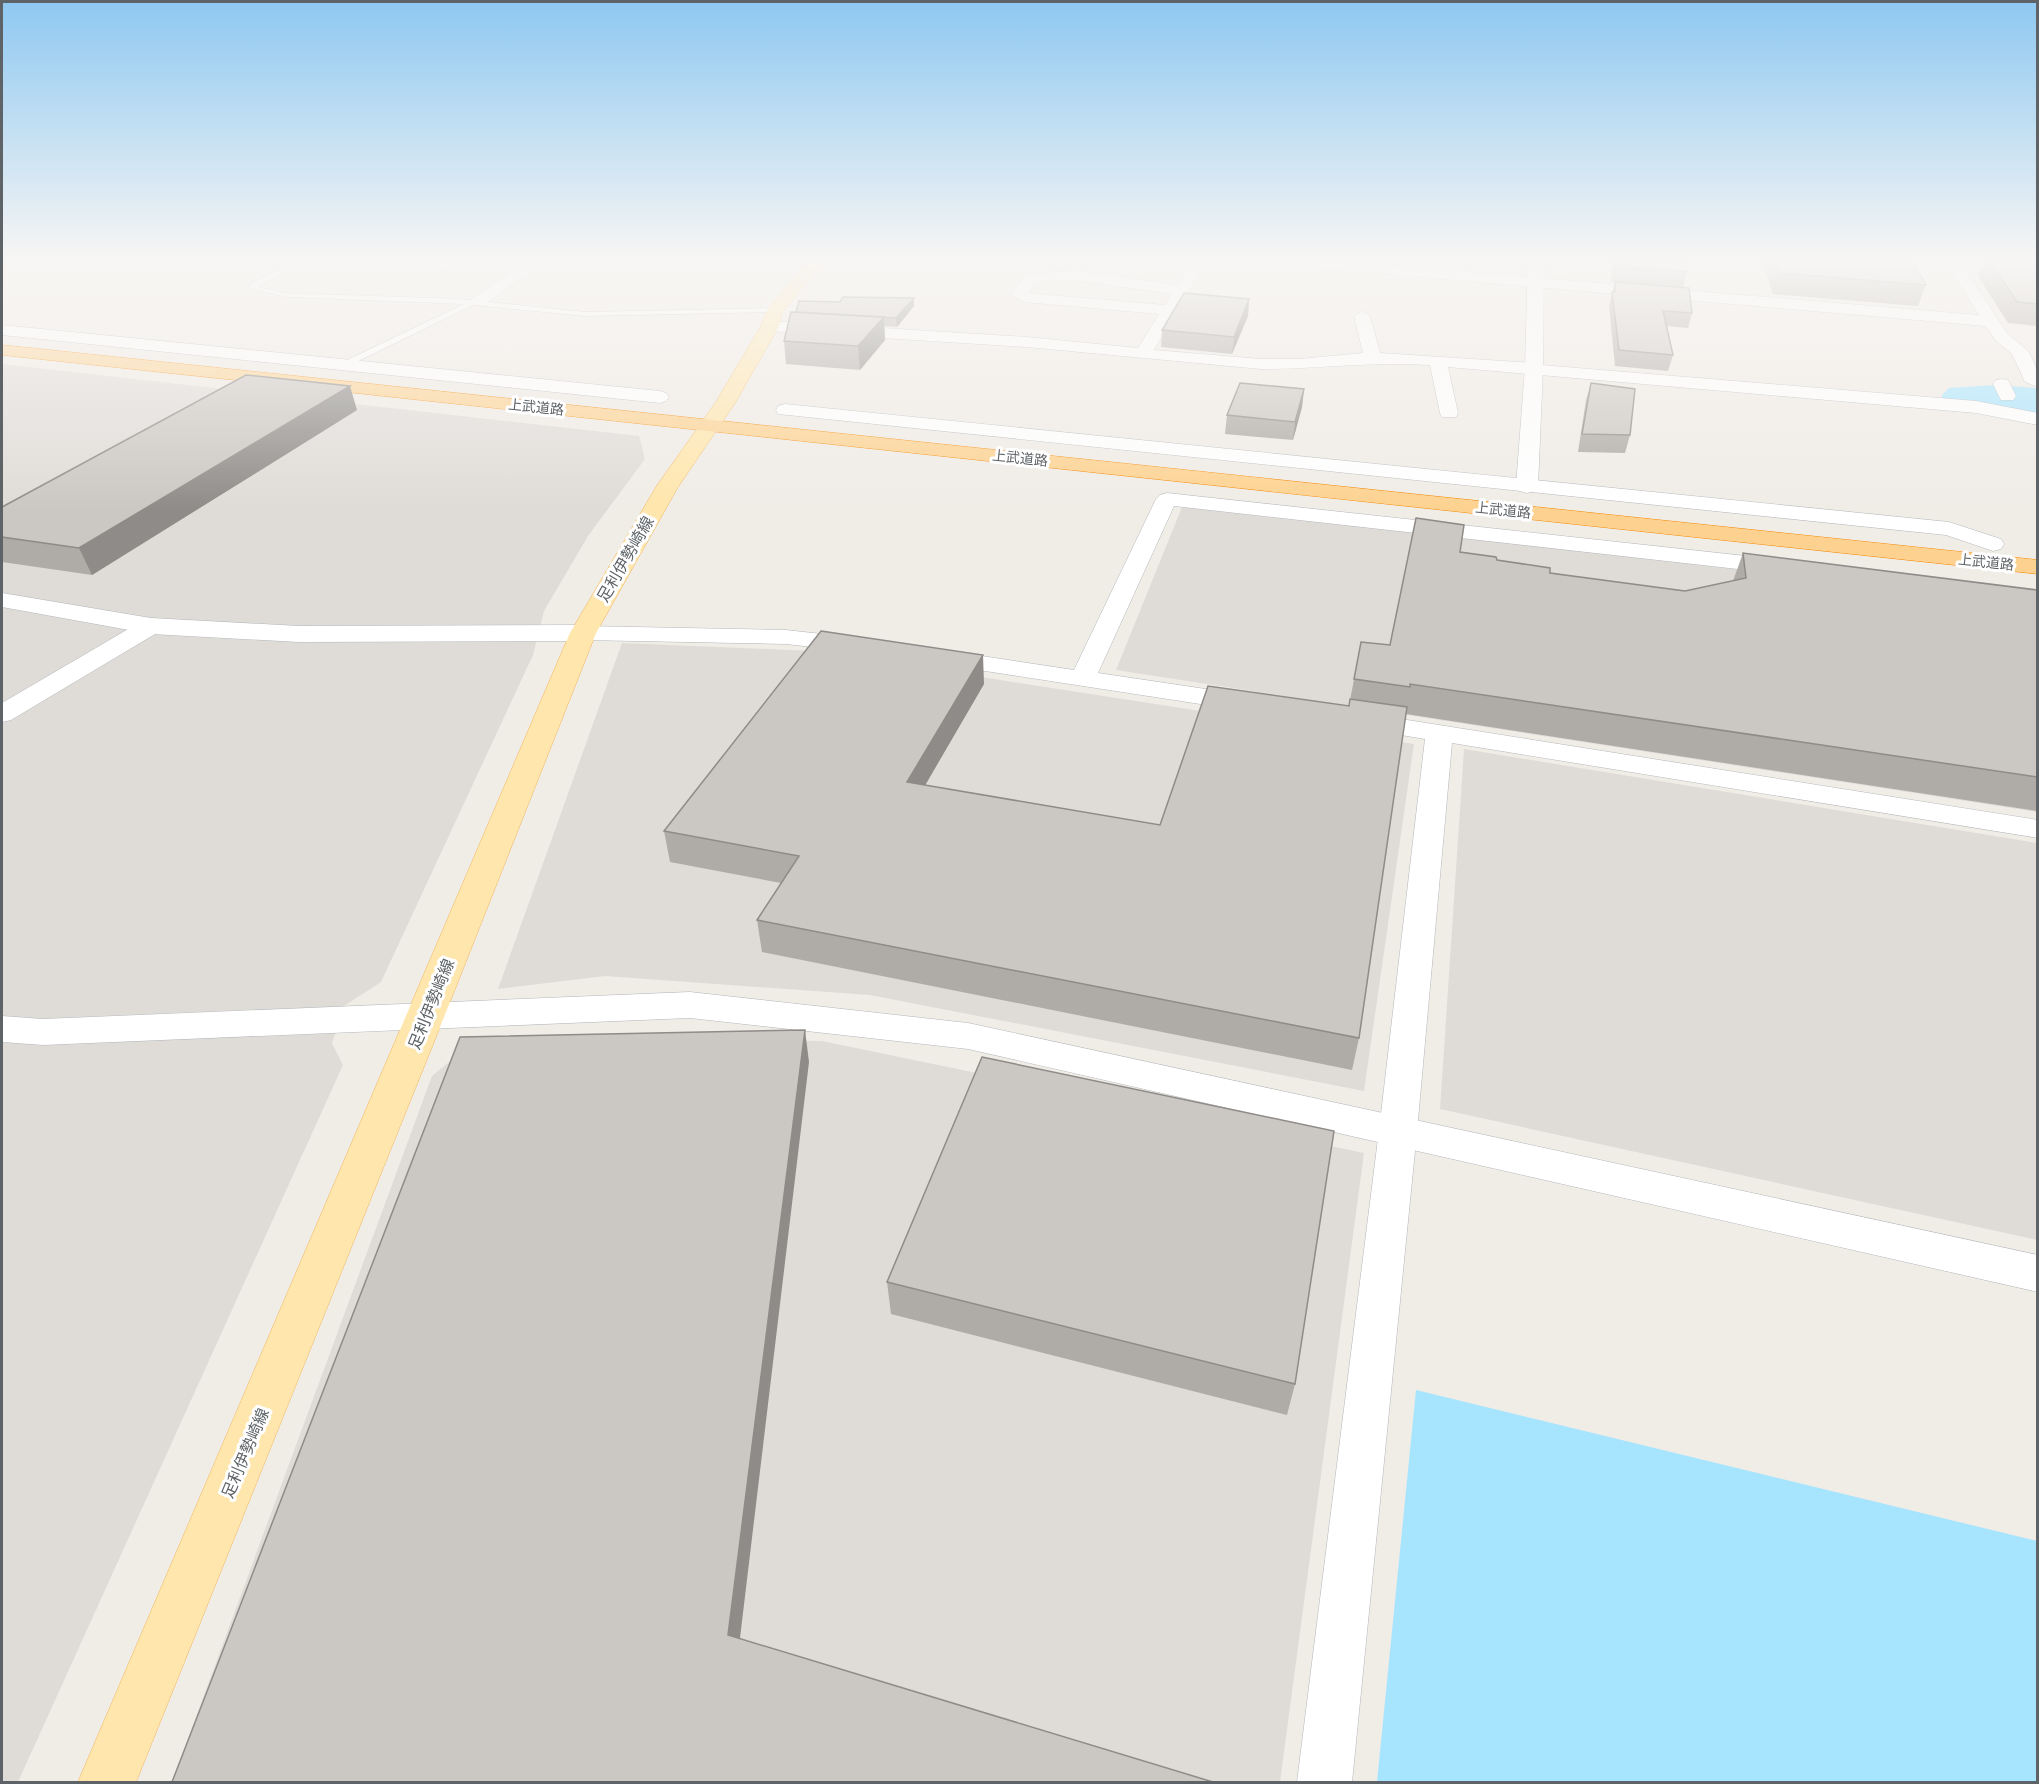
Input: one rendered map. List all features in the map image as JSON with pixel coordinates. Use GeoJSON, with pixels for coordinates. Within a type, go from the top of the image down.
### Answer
{"type":"FeatureCollection","features":[{"type":"Feature","properties":{"kind":"highway","name":"上武道路"},"geometry":{"type":"LineString","coordinates":[[66,343],[495,385],[713,419],[921,434],[2037,548]]}},
{"type":"Feature","properties":{"kind":"highway","name":"上武道路"},"geometry":{"type":"LineString","coordinates":[[2,350],[713,419],[2037,567]]}},
{"type":"Feature","properties":{"kind":"main road","name":"足利伊勢崎線"},"geometry":{"type":"LineString","coordinates":[[107,1782],[426,1017],[582,633],[667,487],[725,403],[758,343]]}},
{"type":"Feature","properties":{"kind":"street"},"geometry":{"type":"LineString","coordinates":[[132,343],[344,365],[495,385],[660,398]]}},
{"type":"Feature","properties":{"kind":"street"},"geometry":{"type":"LineString","coordinates":[[1039,343],[1261,364],[1299,364],[1372,358],[1438,361],[1976,407],[2037,419]]}},
{"type":"Feature","properties":{"kind":"street"},"geometry":{"type":"LineString","coordinates":[[1143,354],[1149,343]]}},
{"type":"Feature","properties":{"kind":"street"},"geometry":{"type":"LineString","coordinates":[[1368,343],[1372,358]]}},
{"type":"Feature","properties":{"kind":"street"},"geometry":{"type":"LineString","coordinates":[[1527,486],[1535,343]]}},
{"type":"Feature","properties":{"kind":"street"},"geometry":{"type":"LineString","coordinates":[[2010,343],[2020,352],[2031,378],[2037,382]]}},
{"type":"Feature","properties":{"kind":"street"},"geometry":{"type":"LineString","coordinates":[[1438,361],[1449,413]]}},
{"type":"Feature","properties":{"kind":"street"},"geometry":{"type":"LineString","coordinates":[[785,410],[1950,529],[1993,544]]}},
{"type":"Feature","properties":{"kind":"street"},"geometry":{"type":"LineString","coordinates":[[921,434],[961,427]]}},
{"type":"Feature","properties":{"kind":"street"},"geometry":{"type":"LineString","coordinates":[[1082,679],[1167,499],[1799,569]]}},
{"type":"Feature","properties":{"kind":"street"},"geometry":{"type":"LineString","coordinates":[[2,600],[151,626],[299,634],[582,633],[786,637],[878,648]]}},
{"type":"Feature","properties":{"kind":"street"},"geometry":{"type":"LineString","coordinates":[[2,714],[151,626]]}},
{"type":"Feature","properties":{"kind":"street"},"geometry":{"type":"LineString","coordinates":[[923,655],[1266,706]]}},
{"type":"Feature","properties":{"kind":"street"},"geometry":{"type":"LineString","coordinates":[[1335,717],[2037,829]]}},
{"type":"Feature","properties":{"kind":"street"},"geometry":{"type":"LineString","coordinates":[[1324,1782],[1398,1131],[1439,732]]}},
{"type":"Feature","properties":{"kind":"street"},"geometry":{"type":"LineString","coordinates":[[2,1029],[43,1032],[690,1005],[968,1036],[2037,1274]]}},
{"type":"Feature","properties":{"kind":"lane"},"geometry":{"type":"LineString","coordinates":[[344,365],[390,343]]}},
{"type":"Feature","properties":{"kind":"shaded area"},"geometry":{"type":"Polygon","coordinates":[[[2,364],[639,436],[645,459],[588,536],[544,611],[533,655],[381,982],[344,1006],[332,1043],[343,1065],[18,1782],[2,1782],[2,364]]]}},
{"type":"Feature","properties":{"kind":"shaded area"},"geometry":{"type":"Polygon","coordinates":[[[1182,507],[2037,602],[2037,812],[1116,670],[1182,507]]]}},
{"type":"Feature","properties":{"kind":"shaded area"},"geometry":{"type":"Polygon","coordinates":[[[622,643],[813,651],[1414,744],[1364,1091],[870,995],[605,976],[498,989],[622,643]]]}},
{"type":"Feature","properties":{"kind":"shaded area"},"geometry":{"type":"Polygon","coordinates":[[[1464,749],[2037,843],[2037,1240],[1440,1109],[1464,749]]]}},
{"type":"Feature","properties":{"kind":"shaded area"},"geometry":{"type":"Polygon","coordinates":[[[476,1040],[822,1041],[1364,1153],[1280,1782],[172,1782],[432,1076],[476,1040]]]}},
{"type":"Feature","properties":{"kind":"water"},"geometry":{"type":"Polygon","coordinates":[[[1995,385],[2037,388],[2037,416],[1942,401],[1942,395],[1949,388],[1995,385]]]}},
{"type":"Feature","properties":{"kind":"water"},"geometry":{"type":"Polygon","coordinates":[[[1416,1390],[2037,1541],[2037,1782],[1377,1782],[1416,1390]]]}},
{"type":"Feature","properties":{"kind":"building"},"geometry":{"type":"Polygon","coordinates":[[[817,343],[860,343],[858,346],[817,343]]]}},
{"type":"Feature","properties":{"kind":"building"},"geometry":{"type":"Polygon","coordinates":[[[1618,343],[1670,343],[1673,355],[1619,350],[1618,343]]]}},
{"type":"Feature","properties":{"kind":"building"},"geometry":{"type":"Polygon","coordinates":[[[246,375],[350,386],[79,548],[2,537],[2,507],[246,375]]]}},
{"type":"Feature","properties":{"kind":"building"},"geometry":{"type":"Polygon","coordinates":[[[1240,383],[1304,389],[1295,422],[1227,415],[1240,383]]]}},
{"type":"Feature","properties":{"kind":"building"},"geometry":{"type":"Polygon","coordinates":[[[1591,383],[1635,389],[1630,435],[1582,434],[1591,383]]]}},
{"type":"Feature","properties":{"kind":"building"},"geometry":{"type":"Polygon","coordinates":[[[1416,518],[1464,525],[1460,552],[1550,568],[1550,573],[1685,591],[1746,578],[1743,553],[2037,590],[2037,777],[1410,684],[1410,687],[1354,679],[1361,642],[1390,645],[1416,518]]]}},
{"type":"Feature","properties":{"kind":"building"},"geometry":{"type":"Polygon","coordinates":[[[821,631],[983,655],[907,782],[1160,825],[1208,686],[1349,706],[1350,699],[1407,707],[1359,1038],[757,920],[799,856],[664,831],[821,631]]]}},
{"type":"Feature","properties":{"kind":"building"},"geometry":{"type":"Polygon","coordinates":[[[805,1030],[728,1635],[1213,1782],[172,1782],[460,1037],[805,1030]]]}},
{"type":"Feature","properties":{"kind":"building"},"geometry":{"type":"Polygon","coordinates":[[[982,1057],[1334,1131],[1295,1384],[887,1282],[982,1057]]]}}]}
